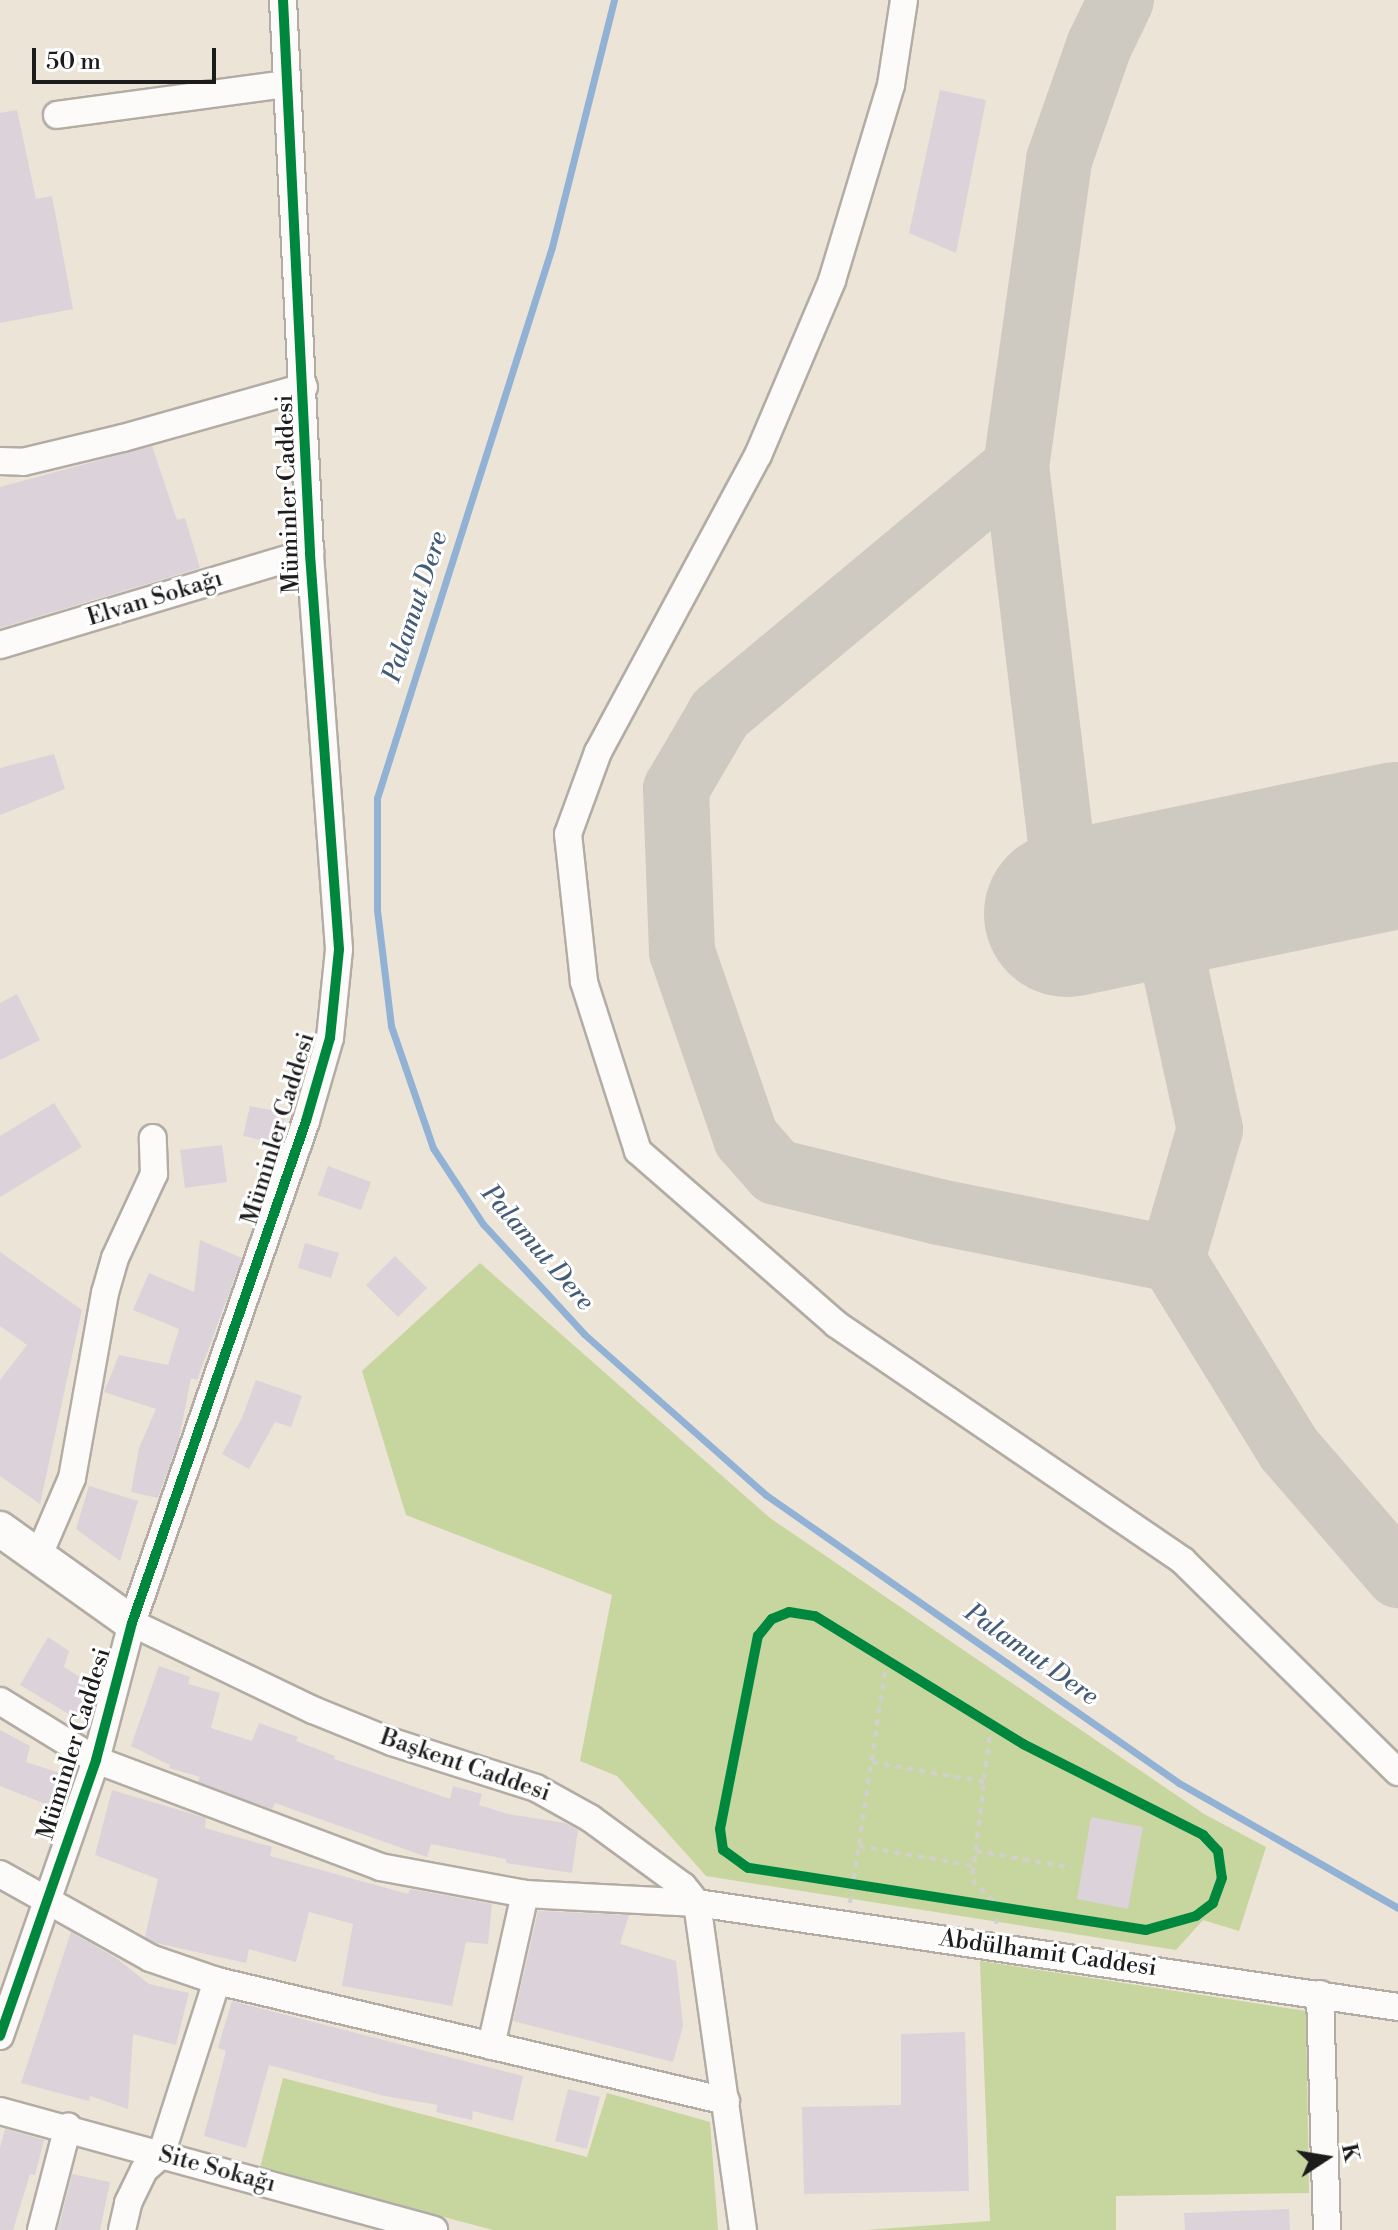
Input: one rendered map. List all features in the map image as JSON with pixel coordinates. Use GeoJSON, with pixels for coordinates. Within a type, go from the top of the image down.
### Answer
{"type":"FeatureCollection","features":[{"type":"Feature","properties":{"kind":"main road"},"geometry":{"type":"LineString","coordinates":[[0,1529],[132,1623]]}},
{"type":"Feature","properties":{"kind":"street","name":"Müminler Caddesi"},"geometry":{"type":"LineString","coordinates":[[0,2036],[96,1760],[132,1623],[306,1121],[330,1038],[339,949],[310,552],[283,0]]}},
{"type":"Feature","properties":{"kind":"street"},"geometry":{"type":"LineString","coordinates":[[904,0],[891,85],[832,281],[758,455],[598,752],[568,834],[584,982],[638,1151],[836,1324],[1183,1561],[1398,1772]]}},
{"type":"Feature","properties":{"kind":"street"},"geometry":{"type":"LineString","coordinates":[[57,115],[287,84]]}},
{"type":"Feature","properties":{"kind":"street"},"geometry":{"type":"LineString","coordinates":[[0,461],[23,462],[123,438],[304,387]]}},
{"type":"Feature","properties":{"kind":"street","name":"Elvan Sokağı"},"geometry":{"type":"LineString","coordinates":[[0,645],[310,552]]}},
{"type":"Feature","properties":{"kind":"street"},"geometry":{"type":"LineString","coordinates":[[38,1557],[72,1478],[94,1337],[115,1258],[154,1174],[153,1138]]}},
{"type":"Feature","properties":{"kind":"street","name":"Başkent Caddesi"},"geometry":{"type":"LineString","coordinates":[[132,1623],[313,1710],[392,1742],[536,1788],[562,1801],[668,1873],[697,1903]]}},
{"type":"Feature","properties":{"kind":"street","name":"Abdülhamit Caddesi"},"geometry":{"type":"LineString","coordinates":[[0,1701],[96,1760],[380,1867],[525,1894],[697,1903],[1398,2007]]}},
{"type":"Feature","properties":{"kind":"street"},"geometry":{"type":"LineString","coordinates":[[0,1874],[150,1958],[217,1981],[726,2101]]}},
{"type":"Feature","properties":{"kind":"street"},"geometry":{"type":"LineString","coordinates":[[491,2046],[525,1894]]}},
{"type":"Feature","properties":{"kind":"street"},"geometry":{"type":"LineString","coordinates":[[697,1903],[743,2230]]}},
{"type":"Feature","properties":{"kind":"street"},"geometry":{"type":"LineString","coordinates":[[122,2230],[128,2203],[144,2170],[161,2155],[217,1981]]}},
{"type":"Feature","properties":{"kind":"street"},"geometry":{"type":"LineString","coordinates":[[1320,1994],[1327,2230]]}},
{"type":"Feature","properties":{"kind":"street","name":"Site Sokağı"},"geometry":{"type":"LineString","coordinates":[[0,2111],[68,2126],[161,2155],[434,2230]]}},
{"type":"Feature","properties":{"kind":"street"},"geometry":{"type":"LineString","coordinates":[[41,2230],[68,2126]]}},
{"type":"Feature","properties":{"kind":"path"},"geometry":{"type":"LineString","coordinates":[[877,1656],[902,1671]]}},
{"type":"Feature","properties":{"kind":"path"},"geometry":{"type":"LineString","coordinates":[[847,1924],[885,1672]]}},
{"type":"Feature","properties":{"kind":"path"},"geometry":{"type":"LineString","coordinates":[[978,1717],[1002,1731]]}},
{"type":"Feature","properties":{"kind":"path"},"geometry":{"type":"LineString","coordinates":[[991,1725],[972,1880],[999,1907]]}},
{"type":"Feature","properties":{"kind":"path"},"geometry":{"type":"LineString","coordinates":[[871,1762],[984,1782]]}},
{"type":"Feature","properties":{"kind":"path"},"geometry":{"type":"LineString","coordinates":[[859,1846],[974,1866]]}},
{"type":"Feature","properties":{"kind":"path"},"geometry":{"type":"LineString","coordinates":[[976,1851],[1072,1868]]}},
{"type":"Feature","properties":{"kind":"path"},"geometry":{"type":"LineString","coordinates":[[838,1882],[868,1887]]}},
{"type":"Feature","properties":{"kind":"path"},"geometry":{"type":"LineString","coordinates":[[984,1905],[1014,1909]]}},
{"type":"Feature","properties":{"kind":"path"},"geometry":{"type":"LineString","coordinates":[[992,1946],[999,1907]]}},
{"type":"Feature","properties":{"kind":"green space"},"geometry":{"type":"Polygon","coordinates":[[[480,1263],[770,1518],[1204,1814],[1266,1847],[1239,1931],[1203,1920],[1176,1950],[706,1876],[617,1776],[580,1761],[612,1595],[406,1515],[362,1371],[480,1263]]]}},
{"type":"Feature","properties":{"kind":"green space"},"geometry":{"type":"Polygon","coordinates":[[[980,1961],[1306,2011],[1309,2193],[1116,2196],[1116,2230],[866,2230],[990,2221],[980,1961]]]}},
{"type":"Feature","properties":{"kind":"green space"},"geometry":{"type":"Polygon","coordinates":[[[283,2078],[587,2157],[607,2093],[710,2122],[718,2230],[493,2230],[260,2168],[283,2078]]]}},
{"type":"Feature","properties":{"kind":"building"},"geometry":{"type":"Polygon","coordinates":[[[940,90],[986,100],[956,253],[909,233],[940,90]]]}},
{"type":"Feature","properties":{"kind":"building"},"geometry":{"type":"Polygon","coordinates":[[[17,110],[36,199],[52,196],[73,309],[0,323],[0,113],[17,110]]]}},
{"type":"Feature","properties":{"kind":"building"},"geometry":{"type":"Polygon","coordinates":[[[152,446],[177,520],[185,518],[200,568],[0,628],[0,487],[152,446]]]}},
{"type":"Feature","properties":{"kind":"building"},"geometry":{"type":"Polygon","coordinates":[[[54,754],[65,789],[0,815],[0,768],[54,754]]]}},
{"type":"Feature","properties":{"kind":"building"},"geometry":{"type":"Polygon","coordinates":[[[17,994],[40,1040],[0,1060],[0,1003],[17,994]]]}},
{"type":"Feature","properties":{"kind":"building"},"geometry":{"type":"Polygon","coordinates":[[[54,1103],[82,1147],[0,1197],[0,1136],[54,1103]]]}},
{"type":"Feature","properties":{"kind":"building"},"geometry":{"type":"Polygon","coordinates":[[[250,1106],[286,1113],[280,1144],[243,1136],[250,1106]]]}},
{"type":"Feature","properties":{"kind":"building"},"geometry":{"type":"Polygon","coordinates":[[[222,1145],[227,1182],[185,1188],[180,1150],[222,1145]]]}},
{"type":"Feature","properties":{"kind":"building"},"geometry":{"type":"Polygon","coordinates":[[[328,1166],[371,1182],[361,1210],[318,1195],[328,1166]]]}},
{"type":"Feature","properties":{"kind":"building"},"geometry":{"type":"Polygon","coordinates":[[[200,1240],[242,1258],[197,1380],[191,1378],[178,1443],[158,1498],[131,1492],[139,1448],[156,1409],[104,1392],[119,1355],[168,1365],[179,1329],[133,1310],[149,1273],[194,1292],[200,1240]]]}},
{"type":"Feature","properties":{"kind":"building"},"geometry":{"type":"Polygon","coordinates":[[[305,1243],[339,1253],[331,1278],[298,1268],[305,1243]]]}},
{"type":"Feature","properties":{"kind":"building"},"geometry":{"type":"Polygon","coordinates":[[[0,1252],[82,1310],[40,1504],[0,1476],[0,1380],[27,1345],[0,1326],[0,1252]]]}},
{"type":"Feature","properties":{"kind":"building"},"geometry":{"type":"Polygon","coordinates":[[[395,1256],[427,1288],[398,1317],[366,1285],[395,1256]]]}},
{"type":"Feature","properties":{"kind":"building"},"geometry":{"type":"Polygon","coordinates":[[[256,1380],[302,1396],[291,1427],[275,1422],[249,1469],[222,1454],[242,1418],[256,1380]]]}},
{"type":"Feature","properties":{"kind":"building"},"geometry":{"type":"Polygon","coordinates":[[[89,1486],[138,1501],[120,1561],[76,1529],[89,1486]]]}},
{"type":"Feature","properties":{"kind":"building"},"geometry":{"type":"Polygon","coordinates":[[[48,1637],[69,1651],[64,1667],[95,1687],[79,1720],[20,1685],[48,1637]]]}},
{"type":"Feature","properties":{"kind":"building"},"geometry":{"type":"Polygon","coordinates":[[[159,1666],[190,1677],[188,1684],[220,1693],[211,1728],[252,1741],[259,1723],[298,1737],[296,1741],[335,1756],[334,1759],[450,1799],[453,1786],[482,1794],[479,1805],[508,1814],[565,1823],[578,1830],[572,1873],[506,1863],[506,1859],[431,1844],[427,1857],[275,1803],[272,1809],[257,1804],[198,1782],[200,1777],[169,1768],[170,1765],[131,1746],[159,1666]]]}},
{"type":"Feature","properties":{"kind":"building"},"geometry":{"type":"Polygon","coordinates":[[[0,1730],[30,1746],[26,1762],[63,1774],[51,1806],[0,1786],[0,1730]]]}},
{"type":"Feature","properties":{"kind":"building"},"geometry":{"type":"Polygon","coordinates":[[[112,1790],[206,1818],[205,1828],[272,1847],[270,1856],[408,1894],[410,1889],[492,1904],[488,1944],[466,1942],[452,2006],[342,1986],[353,1924],[309,1912],[296,1962],[249,1949],[246,1963],[156,1943],[145,1937],[158,1879],[95,1855],[112,1790]]]}},
{"type":"Feature","properties":{"kind":"building"},"geometry":{"type":"Polygon","coordinates":[[[1091,1817],[1143,1827],[1128,1909],[1077,1899],[1091,1817]]]}},
{"type":"Feature","properties":{"kind":"building"},"geometry":{"type":"Polygon","coordinates":[[[538,1911],[629,1915],[620,1944],[676,1961],[683,2026],[673,2062],[513,2021],[538,1911]]]}},
{"type":"Feature","properties":{"kind":"building"},"geometry":{"type":"Polygon","coordinates":[[[71,1932],[116,1958],[149,1984],[189,1993],[176,2045],[133,2034],[128,2109],[90,2096],[89,2101],[21,2083],[71,1932]]]}},
{"type":"Feature","properties":{"kind":"building"},"geometry":{"type":"Polygon","coordinates":[[[232,2001],[523,2076],[513,2121],[473,2111],[472,2120],[436,2112],[438,2105],[385,2096],[269,2065],[246,2148],[204,2136],[226,2051],[218,2048],[232,2001]]]}},
{"type":"Feature","properties":{"kind":"building"},"geometry":{"type":"Polygon","coordinates":[[[965,2032],[969,2191],[804,2194],[802,2107],[901,2105],[901,2034],[965,2032]]]}},
{"type":"Feature","properties":{"kind":"building"},"geometry":{"type":"Polygon","coordinates":[[[568,2089],[600,2097],[587,2149],[555,2141],[568,2089]]]}},
{"type":"Feature","properties":{"kind":"building"},"geometry":{"type":"Polygon","coordinates":[[[5,2129],[44,2140],[35,2175],[30,2174],[13,2230],[0,2230],[0,2148],[5,2129]]]}},
{"type":"Feature","properties":{"kind":"building"},"geometry":{"type":"Polygon","coordinates":[[[72,2174],[110,2182],[100,2230],[58,2230],[72,2174]]]}},
{"type":"Feature","properties":{"kind":"building"},"geometry":{"type":"Polygon","coordinates":[[[1289,2209],[1290,2230],[1185,2230],[1184,2213],[1289,2209]]]}},
{"type":"Feature","properties":{"kind":"waterway","name":"Palamut Dere"},"geometry":{"type":"LineString","coordinates":[[614,0],[552,247],[377,798],[377,910],[391,1026],[433,1148],[483,1224],[584,1334],[766,1495],[1179,1783],[1398,1908]]}},
{"type":"Feature","properties":{"kind":"taxiway"},"geometry":{"type":"LineString","coordinates":[[1016,467],[1059,160],[1099,46],[1121,0]]}},
{"type":"Feature","properties":{"kind":"taxiway"},"geometry":{"type":"LineString","coordinates":[[1067,893],[1016,467],[720,714],[676,789],[682,952],[746,1138],[776,1172],[939,1212],[1172,1259],[1289,1449],[1398,1575]]}},
{"type":"Feature","properties":{"kind":"taxiway"},"geometry":{"type":"LineString","coordinates":[[1168,937],[1210,1129],[1172,1259]]}},
{"type":"Feature","properties":{"kind":"runway"},"geometry":{"type":"LineString","coordinates":[[1067,914],[1398,845]]}},
{"type":"Feature","properties":{"kind":"cycle path"},"geometry":{"type":"LineString","coordinates":[[0,2036],[96,1760],[132,1623],[306,1121],[330,1038],[339,949],[310,552],[283,0]]}},
{"type":"Feature","properties":{"kind":"cycle path"},"geometry":{"type":"LineString","coordinates":[[789,1612],[815,1616],[1023,1744],[1203,1835],[1218,1851],[1222,1878],[1213,1903],[1196,1916],[1146,1930],[748,1868],[723,1850],[720,1829],[758,1636],[772,1619],[789,1612]]}}]}
